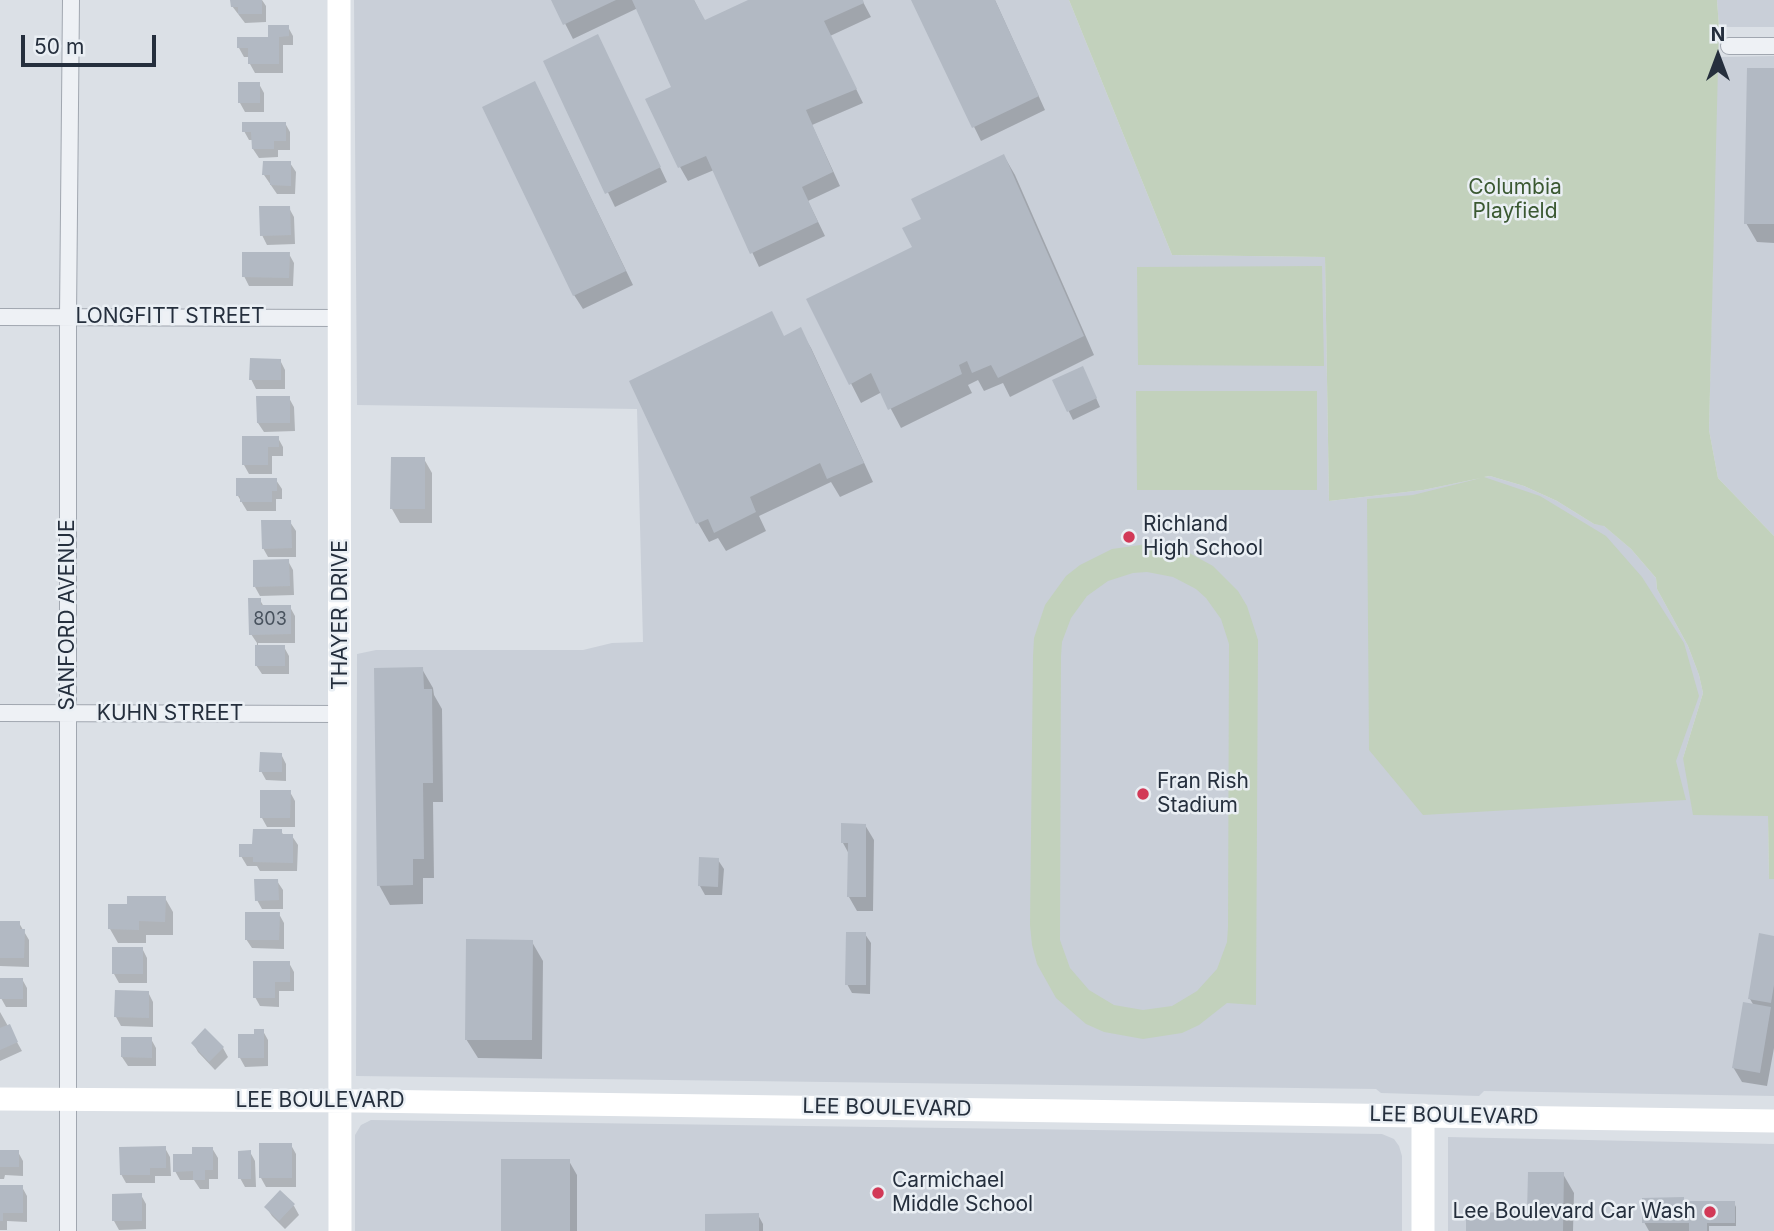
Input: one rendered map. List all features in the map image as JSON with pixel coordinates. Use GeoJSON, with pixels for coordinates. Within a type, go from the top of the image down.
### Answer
{"type":"FeatureCollection","features":[{"type":"Feature","properties":{"kind":"street","name":"SANFORD AVENUE"},"geometry":{"type":"LineString","coordinates":[[68,1231],[68,316],[71,0]]}},
{"type":"Feature","properties":{"kind":"street","name":"THAYER DRIVE"},"geometry":{"type":"LineString","coordinates":[[339,0],[340,1231]]}},
{"type":"Feature","properties":{"kind":"street"},"geometry":{"type":"LineString","coordinates":[[1729,46],[1774,46]]}},
{"type":"Feature","properties":{"kind":"street","name":"LONGFITT STREET"},"geometry":{"type":"LineString","coordinates":[[0,317],[341,318]]}},
{"type":"Feature","properties":{"kind":"street","name":"KUHN STREET"},"geometry":{"type":"LineString","coordinates":[[0,713],[341,714]]}},
{"type":"Feature","properties":{"kind":"street","name":"LEE BOULEVARD"},"geometry":{"type":"LineString","coordinates":[[0,1099],[340,1101],[1774,1121]]}},
{"type":"Feature","properties":{"kind":"street"},"geometry":{"type":"LineString","coordinates":[[1423,1115],[1423,1231]]}},
{"type":"Feature","properties":{"kind":"shaded area","name":"Richland High School"},"geometry":{"type":"Polygon","coordinates":[[[354,0],[1069,0],[1172,255],[1325,257],[1329,501],[1423,490],[1490,476],[1524,486],[1557,501],[1594,524],[1603,525],[1631,549],[1656,578],[1657,589],[1688,646],[1703,693],[1683,758],[1768,816],[1769,879],[1774,879],[1774,1096],[1484,1091],[1479,1096],[1381,1093],[1376,1089],[356,1076],[357,654],[376,650],[583,650],[612,643],[643,642],[637,409],[357,405],[354,0]]]}},
{"type":"Feature","properties":{"kind":"shaded area"},"geometry":{"type":"Polygon","coordinates":[[[1717,0],[1774,0],[1774,27],[1719,27],[1717,0]]]}},
{"type":"Feature","properties":{"kind":"shaded area"},"geometry":{"type":"Polygon","coordinates":[[[1774,56],[1774,536],[1718,478],[1709,430],[1717,57],[1774,56]]]}},
{"type":"Feature","properties":{"kind":"shaded area","name":"Carmichael Middle School"},"geometry":{"type":"Polygon","coordinates":[[[371,1120],[1382,1134],[1394,1139],[1402,1156],[1402,1231],[355,1231],[355,1135],[361,1125],[371,1120]]]}},
{"type":"Feature","properties":{"kind":"shaded area"},"geometry":{"type":"Polygon","coordinates":[[[1448,1137],[1774,1144],[1774,1231],[1448,1231],[1448,1137]]]}},
{"type":"Feature","properties":{"kind":"green space","name":"Columbia Playfield"},"geometry":{"type":"Polygon","coordinates":[[[1069,0],[1717,0],[1719,27],[1709,430],[1718,478],[1774,536],[1774,879],[1769,879],[1768,816],[1693,815],[1683,758],[1703,693],[1688,646],[1657,589],[1656,578],[1631,549],[1604,526],[1594,524],[1557,501],[1524,486],[1490,476],[1484,477],[1540,496],[1606,536],[1642,577],[1684,643],[1699,696],[1676,761],[1686,800],[1423,815],[1369,750],[1367,499],[1413,495],[1481,478],[1423,490],[1329,501],[1325,257],[1172,255],[1069,0]]]}},
{"type":"Feature","properties":{"kind":"green space"},"geometry":{"type":"Polygon","coordinates":[[[1322,266],[1324,366],[1138,365],[1137,267],[1322,266]]]}},
{"type":"Feature","properties":{"kind":"green space"},"geometry":{"type":"Polygon","coordinates":[[[1136,391],[1317,391],[1317,490],[1137,490],[1136,391]]]}},
{"type":"Feature","properties":{"kind":"green space"},"geometry":{"type":"Polygon","coordinates":[[[1147,544],[1182,549],[1213,566],[1238,591],[1247,606],[1258,640],[1256,1005],[1227,1003],[1199,1025],[1182,1033],[1143,1039],[1104,1032],[1086,1024],[1056,998],[1037,964],[1030,925],[1034,638],[1045,605],[1066,576],[1080,565],[1112,549],[1147,544]],[[1147,572],[1133,573],[1108,581],[1087,596],[1071,618],[1062,642],[1061,656],[1060,940],[1070,968],[1089,990],[1114,1005],[1143,1010],[1172,1006],[1197,991],[1217,969],[1227,942],[1229,644],[1221,619],[1206,598],[1196,589],[1173,577],[1147,572]]]}},
{"type":"Feature","properties":{"kind":"building"},"geometry":{"type":"Polygon","coordinates":[[[230,0],[262,0],[262,14],[238,14],[238,7],[231,7],[230,0]]]}},
{"type":"Feature","properties":{"kind":"building"},"geometry":{"type":"Polygon","coordinates":[[[551,0],[616,0],[563,25],[551,0]]]}},
{"type":"Feature","properties":{"kind":"building"},"geometry":{"type":"Polygon","coordinates":[[[632,0],[694,0],[705,20],[748,0],[863,0],[864,3],[824,21],[857,89],[806,110],[833,172],[802,187],[818,222],[750,254],[706,156],[678,168],[645,99],[671,87],[632,0]]]}},
{"type":"Feature","properties":{"kind":"building"},"geometry":{"type":"Polygon","coordinates":[[[911,0],[995,0],[1039,96],[972,128],[911,0]]]}},
{"type":"Feature","properties":{"kind":"building"},"geometry":{"type":"Polygon","coordinates":[[[268,25],[289,25],[289,36],[279,37],[279,64],[248,64],[248,48],[237,48],[237,37],[268,37],[268,25]]]}},
{"type":"Feature","properties":{"kind":"building"},"geometry":{"type":"Polygon","coordinates":[[[598,34],[661,167],[605,194],[543,61],[598,34]]]}},
{"type":"Feature","properties":{"kind":"building"},"geometry":{"type":"Polygon","coordinates":[[[1747,68],[1774,68],[1774,224],[1744,224],[1747,68]]]}},
{"type":"Feature","properties":{"kind":"building"},"geometry":{"type":"Polygon","coordinates":[[[535,81],[626,271],[573,296],[482,107],[535,81]]]}},
{"type":"Feature","properties":{"kind":"building"},"geometry":{"type":"Polygon","coordinates":[[[238,82],[260,82],[260,103],[238,103],[238,82]]]}},
{"type":"Feature","properties":{"kind":"building"},"geometry":{"type":"Polygon","coordinates":[[[242,122],[286,122],[286,141],[274,141],[274,149],[252,149],[251,132],[242,132],[242,122]]]}},
{"type":"Feature","properties":{"kind":"building"},"geometry":{"type":"Polygon","coordinates":[[[1004,154],[1084,336],[998,378],[991,365],[972,373],[967,361],[959,365],[962,374],[888,410],[871,373],[849,385],[806,299],[912,247],[902,228],[921,219],[911,199],[1004,154]]]}},
{"type":"Feature","properties":{"kind":"building"},"geometry":{"type":"Polygon","coordinates":[[[263,161],[291,161],[291,186],[270,185],[270,175],[262,175],[263,161]]]}},
{"type":"Feature","properties":{"kind":"building"},"geometry":{"type":"Polygon","coordinates":[[[259,206],[290,206],[291,235],[260,236],[259,206]]]}},
{"type":"Feature","properties":{"kind":"building"},"geometry":{"type":"Polygon","coordinates":[[[242,252],[290,252],[289,278],[242,277],[242,252]]]}},
{"type":"Feature","properties":{"kind":"building"},"geometry":{"type":"Polygon","coordinates":[[[772,311],[784,336],[801,327],[864,463],[827,479],[820,463],[750,497],[756,512],[714,533],[708,519],[696,524],[629,381],[772,311]]]}},
{"type":"Feature","properties":{"kind":"building"},"geometry":{"type":"Polygon","coordinates":[[[250,358],[281,359],[281,380],[249,380],[250,358]]]}},
{"type":"Feature","properties":{"kind":"building"},"geometry":{"type":"Polygon","coordinates":[[[1083,366],[1097,398],[1067,412],[1052,380],[1083,366]]]}},
{"type":"Feature","properties":{"kind":"building"},"geometry":{"type":"Polygon","coordinates":[[[256,396],[290,396],[290,423],[257,423],[256,396]]]}},
{"type":"Feature","properties":{"kind":"building"},"geometry":{"type":"Polygon","coordinates":[[[242,436],[279,436],[279,447],[268,447],[268,465],[242,465],[242,436]]]}},
{"type":"Feature","properties":{"kind":"building"},"geometry":{"type":"Polygon","coordinates":[[[391,457],[425,457],[425,509],[390,509],[391,457]]]}},
{"type":"Feature","properties":{"kind":"building"},"geometry":{"type":"Polygon","coordinates":[[[236,478],[277,478],[277,491],[272,491],[272,502],[240,502],[240,496],[236,496],[236,478]]]}},
{"type":"Feature","properties":{"kind":"building"},"geometry":{"type":"Polygon","coordinates":[[[261,520],[291,520],[292,548],[262,549],[261,520]]]}},
{"type":"Feature","properties":{"kind":"building"},"geometry":{"type":"Polygon","coordinates":[[[289,559],[290,586],[253,587],[253,560],[289,559]]]}},
{"type":"Feature","properties":{"kind":"building"},"geometry":{"type":"Polygon","coordinates":[[[248,598],[261,598],[261,605],[291,605],[291,634],[249,635],[248,598]]]}},
{"type":"Feature","properties":{"kind":"building"},"geometry":{"type":"Polygon","coordinates":[[[255,645],[285,645],[285,666],[255,666],[255,645]]]}},
{"type":"Feature","properties":{"kind":"building"},"geometry":{"type":"Polygon","coordinates":[[[423,667],[424,689],[432,689],[433,783],[423,783],[424,859],[413,859],[413,885],[377,886],[374,668],[423,667]]]}},
{"type":"Feature","properties":{"kind":"building"},"geometry":{"type":"Polygon","coordinates":[[[260,752],[282,753],[282,772],[259,772],[260,752]]]}},
{"type":"Feature","properties":{"kind":"building"},"geometry":{"type":"Polygon","coordinates":[[[260,790],[291,790],[290,818],[260,818],[260,790]]]}},
{"type":"Feature","properties":{"kind":"building"},"geometry":{"type":"Polygon","coordinates":[[[841,823],[866,824],[866,897],[847,897],[848,843],[841,843],[841,823]]]}},
{"type":"Feature","properties":{"kind":"building"},"geometry":{"type":"Polygon","coordinates":[[[253,829],[282,829],[282,834],[293,834],[293,863],[253,862],[253,857],[239,857],[239,844],[252,844],[253,829]]]}},
{"type":"Feature","properties":{"kind":"building"},"geometry":{"type":"Polygon","coordinates":[[[699,857],[719,858],[718,887],[698,886],[699,857]]]}},
{"type":"Feature","properties":{"kind":"building"},"geometry":{"type":"Polygon","coordinates":[[[254,879],[278,879],[279,900],[255,901],[254,879]]]}},
{"type":"Feature","properties":{"kind":"building"},"geometry":{"type":"Polygon","coordinates":[[[127,896],[166,896],[165,922],[139,921],[139,930],[108,929],[108,904],[127,904],[127,896]]]}},
{"type":"Feature","properties":{"kind":"building"},"geometry":{"type":"Polygon","coordinates":[[[245,912],[280,912],[279,940],[245,940],[245,912]]]}},
{"type":"Feature","properties":{"kind":"building"},"geometry":{"type":"Polygon","coordinates":[[[0,921],[20,921],[20,929],[25,929],[24,958],[0,958],[0,921]]]}},
{"type":"Feature","properties":{"kind":"building"},"geometry":{"type":"Polygon","coordinates":[[[846,932],[866,932],[866,985],[845,985],[846,932]]]}},
{"type":"Feature","properties":{"kind":"building"},"geometry":{"type":"Polygon","coordinates":[[[1759,933],[1774,936],[1774,985],[1771,1003],[1748,999],[1759,933]]]}},
{"type":"Feature","properties":{"kind":"building"},"geometry":{"type":"Polygon","coordinates":[[[466,939],[533,940],[532,1040],[465,1040],[466,939]]]}},
{"type":"Feature","properties":{"kind":"building"},"geometry":{"type":"Polygon","coordinates":[[[112,947],[143,947],[143,974],[112,974],[112,947]]]}},
{"type":"Feature","properties":{"kind":"building"},"geometry":{"type":"Polygon","coordinates":[[[253,961],[290,961],[290,982],[275,982],[275,998],[253,998],[253,961]]]}},
{"type":"Feature","properties":{"kind":"building"},"geometry":{"type":"Polygon","coordinates":[[[0,978],[23,978],[23,999],[0,999],[0,978]]]}},
{"type":"Feature","properties":{"kind":"building"},"geometry":{"type":"Polygon","coordinates":[[[115,990],[149,991],[149,1018],[114,1017],[115,990]]]}},
{"type":"Feature","properties":{"kind":"building"},"geometry":{"type":"Polygon","coordinates":[[[1743,1002],[1771,1007],[1760,1073],[1732,1068],[1743,1002]]]}},
{"type":"Feature","properties":{"kind":"building"},"geometry":{"type":"Polygon","coordinates":[[[10,1024],[18,1042],[0,1050],[0,1028],[10,1024]]]}},
{"type":"Feature","properties":{"kind":"building"},"geometry":{"type":"Polygon","coordinates":[[[205,1028],[224,1047],[209,1062],[191,1043],[205,1028]]]}},
{"type":"Feature","properties":{"kind":"building"},"geometry":{"type":"Polygon","coordinates":[[[254,1029],[264,1029],[264,1058],[238,1058],[238,1034],[254,1034],[254,1029]]]}},
{"type":"Feature","properties":{"kind":"building"},"geometry":{"type":"Polygon","coordinates":[[[121,1037],[152,1037],[152,1058],[121,1057],[121,1037]]]}},
{"type":"Feature","properties":{"kind":"building"},"geometry":{"type":"Polygon","coordinates":[[[259,1143],[292,1143],[292,1178],[259,1178],[259,1143]]]}},
{"type":"Feature","properties":{"kind":"building"},"geometry":{"type":"Polygon","coordinates":[[[166,1146],[166,1168],[150,1168],[150,1175],[120,1175],[119,1147],[166,1146]]]}},
{"type":"Feature","properties":{"kind":"building"},"geometry":{"type":"Polygon","coordinates":[[[192,1147],[213,1147],[213,1170],[205,1170],[205,1180],[193,1180],[193,1171],[173,1172],[173,1154],[192,1154],[192,1147]]]}},
{"type":"Feature","properties":{"kind":"building"},"geometry":{"type":"Polygon","coordinates":[[[0,1150],[19,1150],[19,1167],[0,1167],[0,1150]]]}},
{"type":"Feature","properties":{"kind":"building"},"geometry":{"type":"Polygon","coordinates":[[[251,1150],[251,1179],[238,1179],[238,1151],[251,1150]]]}},
{"type":"Feature","properties":{"kind":"building"},"geometry":{"type":"Polygon","coordinates":[[[501,1159],[570,1159],[570,1231],[501,1231],[501,1159]]]}},
{"type":"Feature","properties":{"kind":"building"},"geometry":{"type":"Polygon","coordinates":[[[1528,1172],[1564,1172],[1563,1231],[1466,1231],[1466,1212],[1527,1213],[1528,1172]]]}},
{"type":"Feature","properties":{"kind":"building"},"geometry":{"type":"Polygon","coordinates":[[[0,1185],[23,1185],[23,1213],[3,1213],[3,1221],[0,1221],[0,1185]]]}},
{"type":"Feature","properties":{"kind":"building"},"geometry":{"type":"Polygon","coordinates":[[[280,1190],[295,1204],[279,1221],[264,1207],[280,1190]]]}},
{"type":"Feature","properties":{"kind":"building"},"geometry":{"type":"Polygon","coordinates":[[[142,1193],[142,1221],[112,1221],[112,1194],[142,1193]]]}},
{"type":"Feature","properties":{"kind":"building"},"geometry":{"type":"Polygon","coordinates":[[[1684,1197],[1684,1201],[1735,1201],[1735,1223],[1707,1223],[1707,1231],[1689,1231],[1689,1223],[1642,1223],[1642,1198],[1684,1197]]]}},
{"type":"Feature","properties":{"kind":"building"},"geometry":{"type":"Polygon","coordinates":[[[759,1213],[759,1231],[705,1231],[705,1214],[759,1213]]]}},
{"type":"Feature","properties":{"kind":"place","name":"Richland High School"},"geometry":{"type":"Point","coordinates":[1129,537]}},
{"type":"Feature","properties":{"kind":"place","name":"Fran Rish Stadium"},"geometry":{"type":"Point","coordinates":[1143,794]}},
{"type":"Feature","properties":{"kind":"place","name":"Carmichael Middle School"},"geometry":{"type":"Point","coordinates":[878,1193]}},
{"type":"Feature","properties":{"kind":"place","name":"Lee Boulevard Car Wash"},"geometry":{"type":"Point","coordinates":[1710,1212]}}]}
